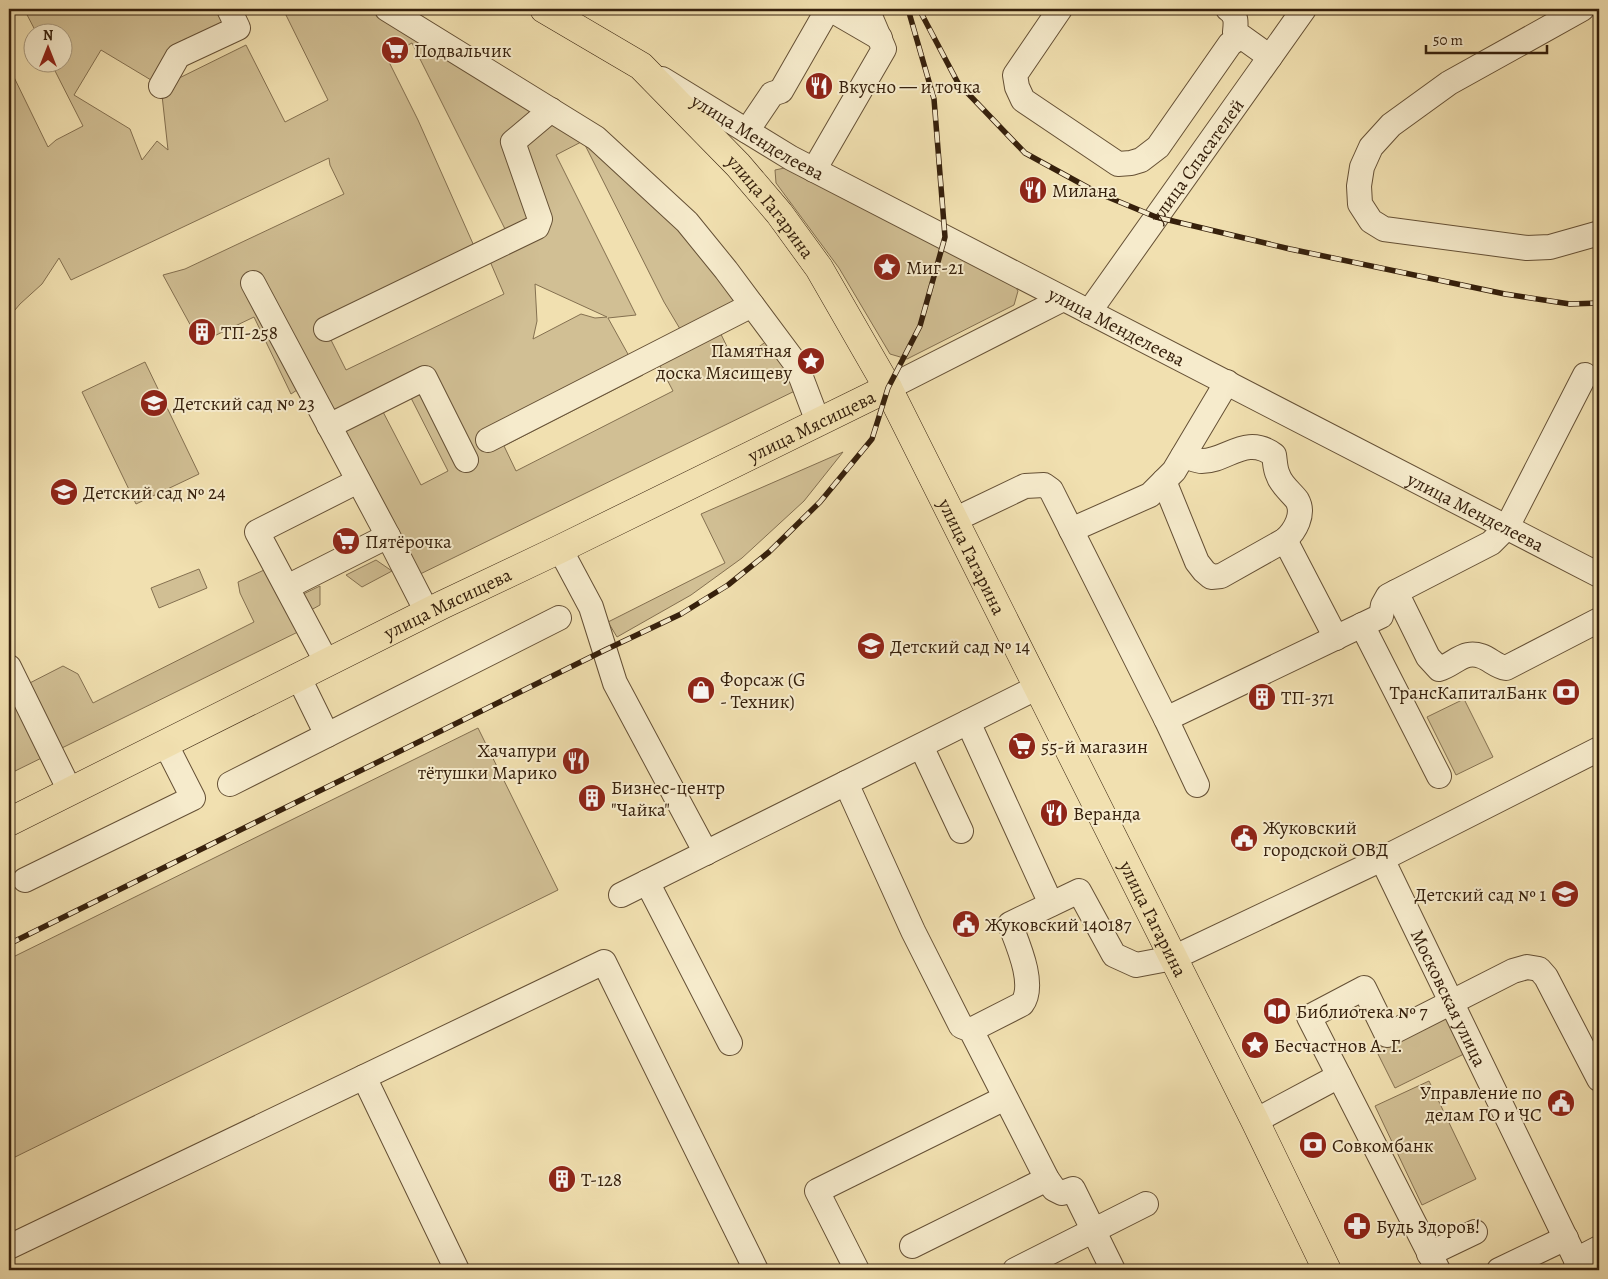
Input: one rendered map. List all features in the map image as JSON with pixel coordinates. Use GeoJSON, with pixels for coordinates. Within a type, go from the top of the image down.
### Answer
{"type":"FeatureCollection","features":[{"type":"Feature","properties":{"kind":"main road","name":"улица Гагарина"},"geometry":{"type":"LineString","coordinates":[[544,9],[641,66],[738,165],[779,213],[819,268],[888,388],[1327,1270]]}},
{"type":"Feature","properties":{"kind":"main road","name":"улица Мясищева"},"geometry":{"type":"LineString","coordinates":[[9,822],[298,676],[888,388]]}},
{"type":"Feature","properties":{"kind":"street"},"geometry":{"type":"LineString","coordinates":[[162,86],[178,56],[238,28],[229,9]]}},
{"type":"Feature","properties":{"kind":"street"},"geometry":{"type":"LineString","coordinates":[[387,9],[596,138],[687,222],[726,270],[796,364],[818,422]]}},
{"type":"Feature","properties":{"kind":"street"},"geometry":{"type":"LineString","coordinates":[[747,131],[772,94],[772,84],[817,9]]}},
{"type":"Feature","properties":{"kind":"street"},"geometry":{"type":"LineString","coordinates":[[772,94],[781,91],[829,9],[880,38]]}},
{"type":"Feature","properties":{"kind":"street"},"geometry":{"type":"LineString","coordinates":[[814,170],[884,49],[867,9]]}},
{"type":"Feature","properties":{"kind":"street"},"geometry":{"type":"LineString","coordinates":[[1060,9],[1015,75],[1017,87],[1023,100],[1118,164],[1141,160],[1158,147],[1230,44],[1240,36]]}},
{"type":"Feature","properties":{"kind":"street"},"geometry":{"type":"LineString","coordinates":[[1228,9],[1232,11],[1236,20],[1236,32],[1270,57]]}},
{"type":"Feature","properties":{"kind":"street","name":"улица Спасателей"},"geometry":{"type":"LineString","coordinates":[[1089,312],[1304,9]]}},
{"type":"Feature","properties":{"kind":"street"},"geometry":{"type":"LineString","coordinates":[[1582,9],[1449,83],[1391,125],[1371,147],[1362,167],[1359,186],[1360,204],[1371,221],[1384,229],[1527,248],[1550,247],[1599,234]]}},
{"type":"Feature","properties":{"kind":"street","name":"улица Менделеева"},"geometry":{"type":"LineString","coordinates":[[641,66],[814,170],[1599,575]]}},
{"type":"Feature","properties":{"kind":"street"},"geometry":{"type":"LineString","coordinates":[[326,329],[537,227],[540,218],[514,142],[551,110]]}},
{"type":"Feature","properties":{"kind":"street"},"geometry":{"type":"LineString","coordinates":[[253,283],[428,612]]}},
{"type":"Feature","properties":{"kind":"street"},"geometry":{"type":"LineString","coordinates":[[888,388],[1064,299]]}},
{"type":"Feature","properties":{"kind":"street"},"geometry":{"type":"LineString","coordinates":[[488,440],[752,305]]}},
{"type":"Feature","properties":{"kind":"street"},"geometry":{"type":"LineString","coordinates":[[1166,719],[1381,616],[1383,605],[1388,596],[1491,543],[1507,527],[1585,375]]}},
{"type":"Feature","properties":{"kind":"street"},"geometry":{"type":"LineString","coordinates":[[329,426],[425,378],[466,460]]}},
{"type":"Feature","properties":{"kind":"street"},"geometry":{"type":"LineString","coordinates":[[1071,530],[1150,495],[1174,471],[1227,382]]}},
{"type":"Feature","properties":{"kind":"street"},"geometry":{"type":"LineString","coordinates":[[1164,481],[1197,562],[1211,578],[1221,576],[1285,540],[1293,533],[1300,513],[1298,501],[1278,476],[1274,455],[1268,450],[1238,449],[1202,461],[1183,456]]}},
{"type":"Feature","properties":{"kind":"street"},"geometry":{"type":"LineString","coordinates":[[327,663],[257,532],[358,481]]}},
{"type":"Feature","properties":{"kind":"street"},"geometry":{"type":"LineString","coordinates":[[954,520],[1017,488],[1036,485],[1044,486],[1051,490],[1197,785]]}},
{"type":"Feature","properties":{"kind":"street"},"geometry":{"type":"LineString","coordinates":[[287,587],[388,536]]}},
{"type":"Feature","properties":{"kind":"street"},"geometry":{"type":"LineString","coordinates":[[1285,540],[1336,638]]}},
{"type":"Feature","properties":{"kind":"street"},"geometry":{"type":"LineString","coordinates":[[560,549],[591,607],[617,663],[615,683],[706,853]]}},
{"type":"Feature","properties":{"kind":"street"},"geometry":{"type":"LineString","coordinates":[[1396,592],[1428,657],[1439,669],[1467,655],[1490,658],[1500,667],[1506,668],[1599,620]]}},
{"type":"Feature","properties":{"kind":"street"},"geometry":{"type":"LineString","coordinates":[[230,784],[559,618]]}},
{"type":"Feature","properties":{"kind":"street"},"geometry":{"type":"LineString","coordinates":[[1362,625],[1439,776]]}},
{"type":"Feature","properties":{"kind":"street"},"geometry":{"type":"LineString","coordinates":[[9,667],[70,792]]}},
{"type":"Feature","properties":{"kind":"street"},"geometry":{"type":"LineString","coordinates":[[298,676],[327,734]]}},
{"type":"Feature","properties":{"kind":"street"},"geometry":{"type":"LineString","coordinates":[[621,895],[1038,687]]}},
{"type":"Feature","properties":{"kind":"street"},"geometry":{"type":"LineString","coordinates":[[968,722],[1052,904]]}},
{"type":"Feature","properties":{"kind":"street"},"geometry":{"type":"LineString","coordinates":[[25,880],[193,798],[165,744]]}},
{"type":"Feature","properties":{"kind":"street"},"geometry":{"type":"LineString","coordinates":[[921,746],[960,831]]}},
{"type":"Feature","properties":{"kind":"street"},"geometry":{"type":"LineString","coordinates":[[971,1030],[1022,1004],[1026,999],[1026,967],[1010,924],[1079,891],[1114,955],[1136,965],[1173,958],[1382,859],[1599,749]]}},
{"type":"Feature","properties":{"kind":"street"},"geometry":{"type":"LineString","coordinates":[[846,783],[913,931],[960,1026],[971,1030],[1047,1179],[1054,1189],[1062,1193],[1073,1189],[1114,1270]]}},
{"type":"Feature","properties":{"kind":"street","name":"Московская улица"},"geometry":{"type":"LineString","coordinates":[[1382,859],[1579,1265]]}},
{"type":"Feature","properties":{"kind":"street"},"geometry":{"type":"LineString","coordinates":[[647,882],[730,1043]]}},
{"type":"Feature","properties":{"kind":"street"},"geometry":{"type":"LineString","coordinates":[[9,1248],[604,962],[756,1270]]}},
{"type":"Feature","properties":{"kind":"street"},"geometry":{"type":"LineString","coordinates":[[1475,1232],[1433,1262],[1309,1018],[1364,988],[1387,1035],[1514,971],[1527,967],[1539,969],[1546,977],[1599,1079]]}},
{"type":"Feature","properties":{"kind":"street"},"geometry":{"type":"LineString","coordinates":[[1254,1120],[1339,1076]]}},
{"type":"Feature","properties":{"kind":"street"},"geometry":{"type":"LineString","coordinates":[[364,1077],[457,1270]]}},
{"type":"Feature","properties":{"kind":"street"},"geometry":{"type":"LineString","coordinates":[[856,1270],[817,1191],[1005,1098]]}},
{"type":"Feature","properties":{"kind":"street"},"geometry":{"type":"LineString","coordinates":[[912,1246],[1047,1179]]}},
{"type":"Feature","properties":{"kind":"street"},"geometry":{"type":"LineString","coordinates":[[1015,1270],[1146,1204]]}},
{"type":"Feature","properties":{"kind":"street"},"geometry":{"type":"LineString","coordinates":[[1506,1269],[1566,1238]]}},
{"type":"Feature","properties":{"kind":"street"},"geometry":{"type":"LineString","coordinates":[[1579,1265],[1599,1248]]}},
{"type":"Feature","properties":{"kind":"shaded area"},"geometry":{"type":"Polygon","coordinates":[[[24,9],[128,9],[130,13],[139,9],[229,9],[238,28],[178,56],[163,86],[246,45],[285,122],[328,100],[283,9],[389,9],[596,138],[752,305],[716,324],[733,359],[760,346],[775,335],[805,386],[410,579],[306,384],[291,394],[254,317],[212,337],[204,321],[192,328],[163,275],[185,269],[344,194],[330,165],[329,158],[71,280],[59,258],[42,284],[9,317],[9,252],[11,251],[9,246],[9,67],[48,147],[56,140],[83,126],[56,72],[72,72],[72,22],[31,22],[24,9]],[[412,43],[386,56],[418,120],[478,255],[326,330],[346,370],[504,294],[486,252],[510,239],[412,43]],[[101,50],[74,95],[130,129],[142,160],[157,141],[168,150],[161,86],[101,50]],[[583,141],[556,155],[636,315],[608,318],[634,365],[643,375],[504,446],[516,471],[673,391],[660,366],[660,352],[686,339],[664,302],[583,141]],[[535,284],[537,321],[533,339],[581,314],[595,318],[607,317],[535,284]],[[409,394],[381,408],[421,485],[448,471],[409,394]]]}},
{"type":"Feature","properties":{"kind":"shaded area"},"geometry":{"type":"Polygon","coordinates":[[[789,167],[1010,278],[1018,291],[1014,305],[907,359],[890,354],[839,268],[776,183],[775,170],[789,167]]]}},
{"type":"Feature","properties":{"kind":"shaded area"},"geometry":{"type":"Polygon","coordinates":[[[145,362],[199,474],[136,504],[82,392],[145,362]]]}},
{"type":"Feature","properties":{"kind":"shaded area"},"geometry":{"type":"Polygon","coordinates":[[[843,452],[804,501],[742,558],[691,595],[617,637],[608,622],[725,563],[701,514],[843,452]]]}},
{"type":"Feature","properties":{"kind":"shaded area"},"geometry":{"type":"Polygon","coordinates":[[[376,560],[392,571],[362,587],[346,575],[376,560]]]}},
{"type":"Feature","properties":{"kind":"shaded area"},"geometry":{"type":"Polygon","coordinates":[[[275,565],[293,599],[320,586],[320,605],[302,615],[308,627],[9,774],[9,704],[24,697],[20,688],[63,666],[78,674],[93,703],[254,622],[240,593],[238,582],[275,565]]]}},
{"type":"Feature","properties":{"kind":"shaded area"},"geometry":{"type":"Polygon","coordinates":[[[199,569],[207,588],[159,608],[151,588],[199,569]]]}},
{"type":"Feature","properties":{"kind":"shaded area"},"geometry":{"type":"Polygon","coordinates":[[[1464,699],[1493,757],[1456,775],[1427,717],[1464,699]]]}},
{"type":"Feature","properties":{"kind":"shaded area"},"geometry":{"type":"Polygon","coordinates":[[[478,728],[558,890],[9,1160],[9,959],[478,728]]]}},
{"type":"Feature","properties":{"kind":"shaded area"},"geometry":{"type":"Polygon","coordinates":[[[1446,1008],[1468,1052],[1395,1088],[1373,1044],[1446,1008]]]}},
{"type":"Feature","properties":{"kind":"shaded area"},"geometry":{"type":"Polygon","coordinates":[[[1429,1081],[1476,1179],[1422,1205],[1375,1106],[1429,1081]]]}},
{"type":"Feature","properties":{"kind":"railway"},"geometry":{"type":"LineString","coordinates":[[9,944],[681,614],[728,585],[769,552],[820,502],[872,439],[888,388],[920,326],[945,237],[934,99],[908,9]]}},
{"type":"Feature","properties":{"kind":"railway"},"geometry":{"type":"LineString","coordinates":[[919,9],[958,83],[1025,153],[1098,193],[1156,217],[1290,249],[1505,294],[1570,304],[1599,303]]}},
{"type":"Feature","properties":{"kind":"place","name":"Подвальчик"},"geometry":{"type":"Point","coordinates":[395,50]}},
{"type":"Feature","properties":{"kind":"place","name":"Вкусно — и точка"},"geometry":{"type":"Point","coordinates":[819,86]}},
{"type":"Feature","properties":{"kind":"place","name":"Милана"},"geometry":{"type":"Point","coordinates":[1033,190]}},
{"type":"Feature","properties":{"kind":"place","name":"Миг-21"},"geometry":{"type":"Point","coordinates":[887,267]}},
{"type":"Feature","properties":{"kind":"place","name":"ТП-258"},"geometry":{"type":"Point","coordinates":[202,332]}},
{"type":"Feature","properties":{"kind":"place","name":"Памятная доска Мясищеву"},"geometry":{"type":"Point","coordinates":[811,361]}},
{"type":"Feature","properties":{"kind":"place","name":"Детский сад № 23"},"geometry":{"type":"Point","coordinates":[154,403]}},
{"type":"Feature","properties":{"kind":"place","name":"Детский сад № 24"},"geometry":{"type":"Point","coordinates":[64,492]}},
{"type":"Feature","properties":{"kind":"place","name":"Пятёрочка"},"geometry":{"type":"Point","coordinates":[346,541]}},
{"type":"Feature","properties":{"kind":"place","name":"Детский сад № 14"},"geometry":{"type":"Point","coordinates":[871,646]}},
{"type":"Feature","properties":{"kind":"place","name":"Форсаж (G - Техник)"},"geometry":{"type":"Point","coordinates":[701,690]}},
{"type":"Feature","properties":{"kind":"place","name":"ТрансКапиталБанк"},"geometry":{"type":"Point","coordinates":[1566,692]}},
{"type":"Feature","properties":{"kind":"place","name":"ТП-371"},"geometry":{"type":"Point","coordinates":[1262,697]}},
{"type":"Feature","properties":{"kind":"place","name":"55-й магазин"},"geometry":{"type":"Point","coordinates":[1022,746]}},
{"type":"Feature","properties":{"kind":"place","name":"Хачапури тётушки Марико"},"geometry":{"type":"Point","coordinates":[576,761]}},
{"type":"Feature","properties":{"kind":"place","name":"Бизнес-центр \"Чайка\""},"geometry":{"type":"Point","coordinates":[592,798]}},
{"type":"Feature","properties":{"kind":"place","name":"Веранда"},"geometry":{"type":"Point","coordinates":[1054,813]}},
{"type":"Feature","properties":{"kind":"place","name":"Жуковский городской ОВД"},"geometry":{"type":"Point","coordinates":[1244,838]}},
{"type":"Feature","properties":{"kind":"place","name":"Детский сад № 1"},"geometry":{"type":"Point","coordinates":[1565,894]}},
{"type":"Feature","properties":{"kind":"place","name":"Жуковский 140187"},"geometry":{"type":"Point","coordinates":[966,924]}},
{"type":"Feature","properties":{"kind":"place","name":"Библиотека № 7"},"geometry":{"type":"Point","coordinates":[1277,1011]}},
{"type":"Feature","properties":{"kind":"place","name":"Бесчастнов А. Г."},"geometry":{"type":"Point","coordinates":[1255,1045]}},
{"type":"Feature","properties":{"kind":"place","name":"Управление по делам ГО и ЧС"},"geometry":{"type":"Point","coordinates":[1561,1103]}},
{"type":"Feature","properties":{"kind":"place","name":"Совкомбанк"},"geometry":{"type":"Point","coordinates":[1313,1145]}},
{"type":"Feature","properties":{"kind":"place","name":"Т-128"},"geometry":{"type":"Point","coordinates":[562,1179]}},
{"type":"Feature","properties":{"kind":"place","name":"Будь Здоров!"},"geometry":{"type":"Point","coordinates":[1357,1226]}}]}
